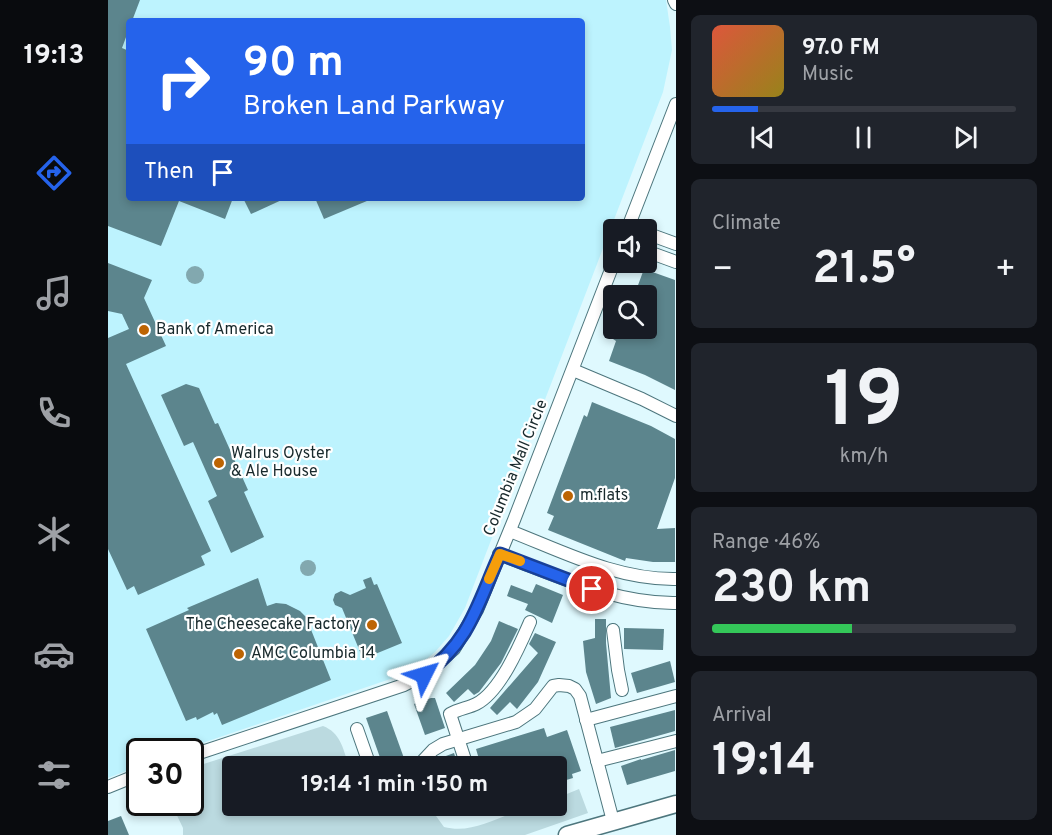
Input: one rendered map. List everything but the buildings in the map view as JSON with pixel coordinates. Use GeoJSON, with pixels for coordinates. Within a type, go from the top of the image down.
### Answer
{"type":"FeatureCollection","features":[{"type":"Feature","properties":{"kind":"main road"},"geometry":{"type":"LineString","coordinates":[[567,835],[675,804]]}},
{"type":"Feature","properties":{"kind":"street"},"geometry":{"type":"LineString","coordinates":[[631,219],[675,104]]}},
{"type":"Feature","properties":{"kind":"street"},"geometry":{"type":"LineString","coordinates":[[657,237],[675,244]]}},
{"type":"Feature","properties":{"kind":"street"},"geometry":{"type":"LineString","coordinates":[[657,255],[675,262]]}},
{"type":"Feature","properties":{"kind":"street","name":"Columbia Mall Circle"},"geometry":{"type":"LineString","coordinates":[[204,751],[404,685],[424,675],[454,649],[477,610],[510,531],[610,273]]}},
{"type":"Feature","properties":{"kind":"street"},"geometry":{"type":"LineString","coordinates":[[573,370],[642,399],[675,416]]}},
{"type":"Feature","properties":{"kind":"street"},"geometry":{"type":"LineString","coordinates":[[510,531],[617,572],[639,577],[675,579]]}},
{"type":"Feature","properties":{"kind":"street"},"geometry":{"type":"LineString","coordinates":[[500,554],[611,596],[657,603],[675,603]]}},
{"type":"Feature","properties":{"kind":"street"},"geometry":{"type":"LineString","coordinates":[[464,756],[450,714],[478,703],[493,688],[516,653],[530,622]]}},
{"type":"Feature","properties":{"kind":"street"},"geometry":{"type":"LineString","coordinates":[[613,630],[622,690]]}},
{"type":"Feature","properties":{"kind":"street"},"geometry":{"type":"LineString","coordinates":[[427,756],[433,750],[458,739],[516,722],[535,709],[549,691],[559,685],[569,686],[575,689],[580,696],[613,821]]}},
{"type":"Feature","properties":{"kind":"street"},"geometry":{"type":"LineString","coordinates":[[586,720],[675,696]]}},
{"type":"Feature","properties":{"kind":"street"},"geometry":{"type":"LineString","coordinates":[[357,729],[366,756]]}},
{"type":"Feature","properties":{"kind":"street"},"geometry":{"type":"LineString","coordinates":[[597,761],[675,741]]}},
{"type":"Feature","properties":{"kind":"street"},"geometry":{"type":"LineString","coordinates":[[108,787],[126,780]]}},
{"type":"Feature","properties":{"kind":"shaded area"},"geometry":{"type":"Polygon","coordinates":[[[108,0],[666,0],[672,50],[663,92],[614,219],[603,219],[603,248],[465,608],[449,636],[435,652],[402,675],[204,742],[204,738],[126,738],[126,771],[108,778],[108,0]]]}},
{"type":"Feature","properties":{"kind":"shaded area"},"geometry":{"type":"Polygon","coordinates":[[[195,266],[203,271],[204,275],[199,283],[195,284],[187,279],[186,275],[191,267],[195,266]]]}},
{"type":"Feature","properties":{"kind":"shaded area"},"geometry":{"type":"Polygon","coordinates":[[[308,560],[314,562],[316,568],[314,574],[308,576],[302,574],[300,568],[302,562],[308,560]]]}},
{"type":"Feature","properties":{"kind":"shaded area"},"geometry":{"type":"Polygon","coordinates":[[[323,726],[338,737],[346,756],[229,756],[323,726]]]}},
{"type":"Feature","properties":{"kind":"shaded area"},"geometry":{"type":"Polygon","coordinates":[[[222,758],[222,816],[436,816],[444,827],[456,829],[478,826],[504,816],[567,816],[567,794],[579,789],[588,813],[525,835],[183,835],[183,828],[177,816],[204,816],[204,764],[222,758]]]}},
{"type":"Feature","properties":{"kind":"slow traffic"},"geometry":{"type":"LineString","coordinates":[[489,579],[500,554],[520,561]]}},
{"type":"Feature","properties":{"kind":"place","name":"Bank of America"},"geometry":{"type":"Point","coordinates":[144,330]}},
{"type":"Feature","properties":{"kind":"place","name":"Walrus Oyster & Ale House"},"geometry":{"type":"Point","coordinates":[219,463]}},
{"type":"Feature","properties":{"kind":"place","name":"m.flats"},"geometry":{"type":"Point","coordinates":[568,496]}},
{"type":"Feature","properties":{"kind":"place","name":"The Cheesecake Factory"},"geometry":{"type":"Point","coordinates":[372,625]}},
{"type":"Feature","properties":{"kind":"place","name":"AMC Columbia 14"},"geometry":{"type":"Point","coordinates":[239,654]}},
{"type":"Feature","properties":{"kind":"route"},"geometry":{"type":"LineString","coordinates":[[424,675],[454,649],[477,610],[500,554],[592,589]]}}]}
